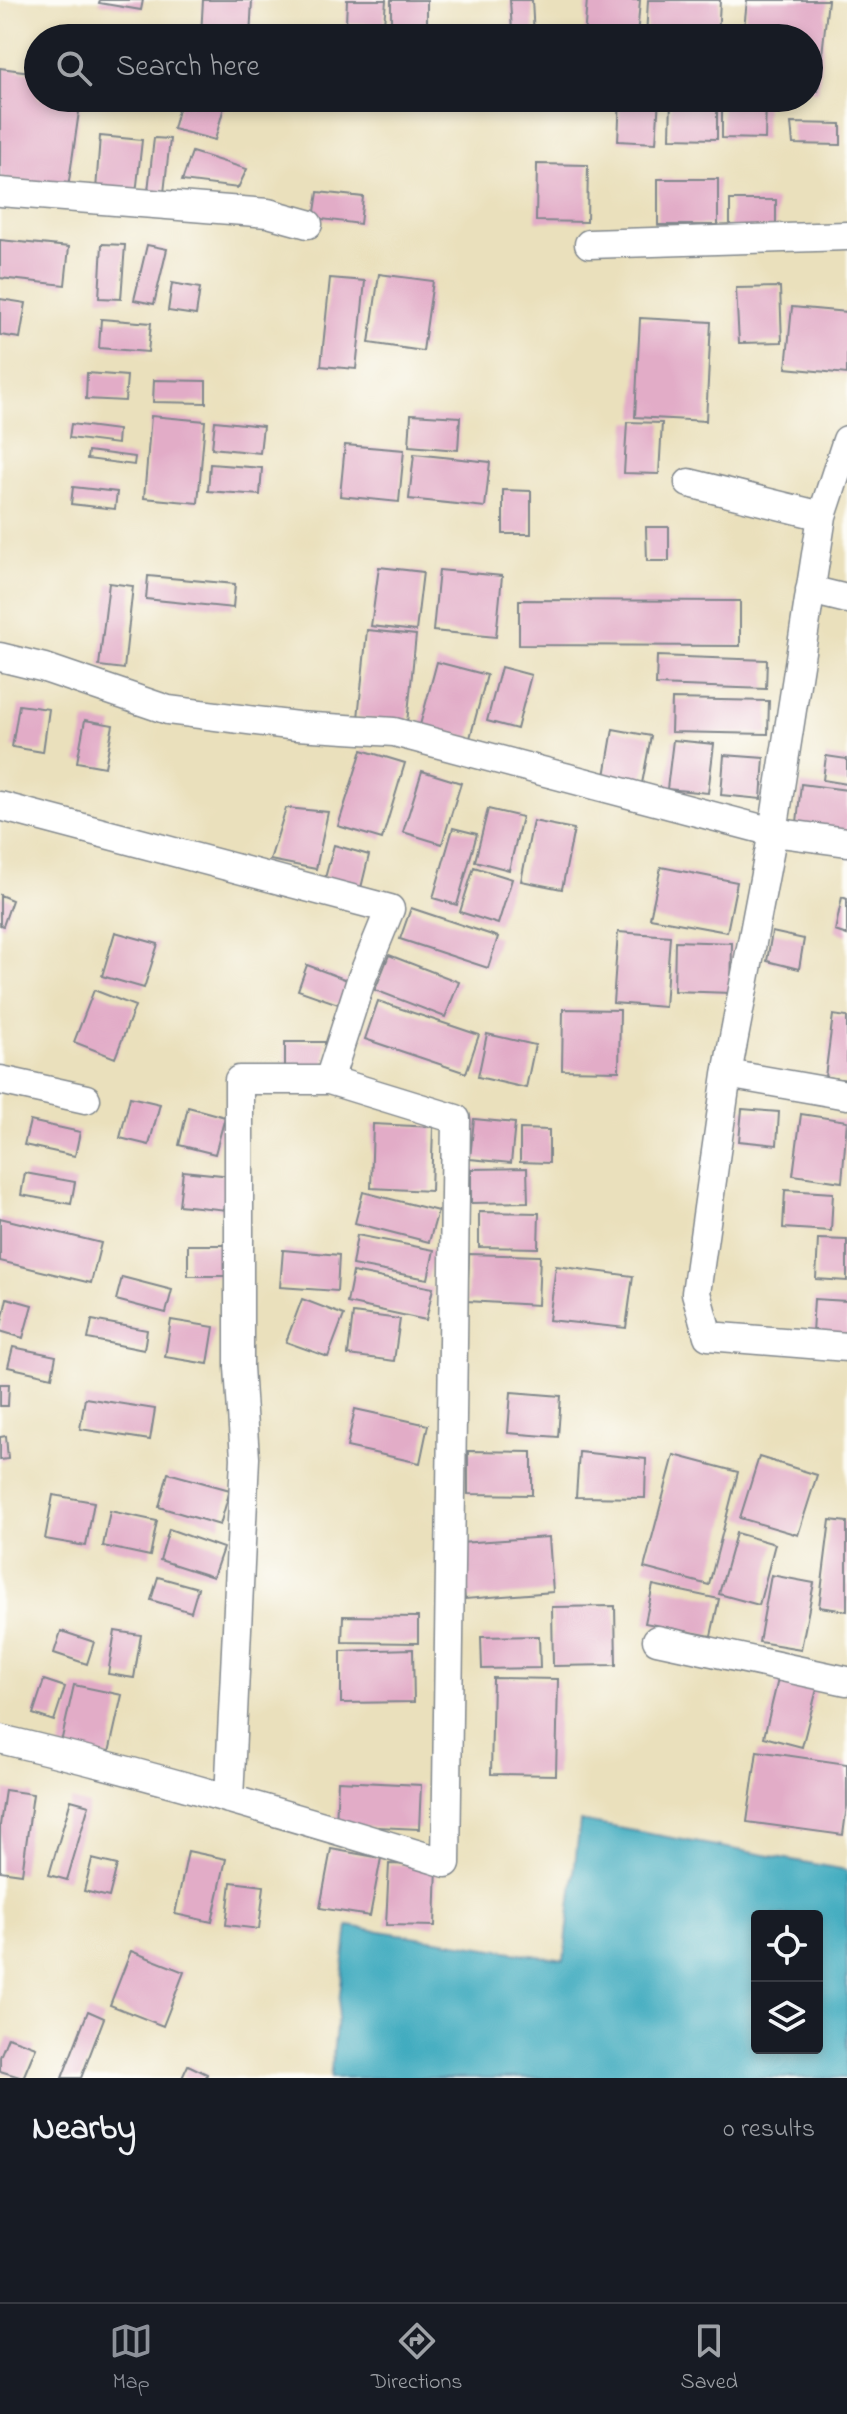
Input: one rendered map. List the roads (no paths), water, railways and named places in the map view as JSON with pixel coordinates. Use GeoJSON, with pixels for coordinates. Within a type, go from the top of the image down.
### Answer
{"type":"FeatureCollection","features":[{"type":"Feature","properties":{"kind":"street"},"geometry":{"type":"LineString","coordinates":[[0,192],[268,213],[308,224]]}},
{"type":"Feature","properties":{"kind":"street"},"geometry":{"type":"LineString","coordinates":[[589,244],[847,236]]}},
{"type":"Feature","properties":{"kind":"street"},"geometry":{"type":"LineString","coordinates":[[847,440],[822,516],[773,832],[727,1074],[696,1293],[708,1336],[847,1347]]}},
{"type":"Feature","properties":{"kind":"street"},"geometry":{"type":"LineString","coordinates":[[689,483],[822,516]]}},
{"type":"Feature","properties":{"kind":"street"},"geometry":{"type":"LineString","coordinates":[[810,590],[847,599]]}},
{"type":"Feature","properties":{"kind":"street"},"geometry":{"type":"LineString","coordinates":[[0,657],[45,668],[168,710],[297,726],[394,732],[773,832],[847,842]]}},
{"type":"Feature","properties":{"kind":"street"},"geometry":{"type":"LineString","coordinates":[[0,806],[390,909],[361,980],[329,1080]]}},
{"type":"Feature","properties":{"kind":"street"},"geometry":{"type":"LineString","coordinates":[[727,1074],[847,1095]]}},
{"type":"Feature","properties":{"kind":"street"},"geometry":{"type":"LineString","coordinates":[[0,1080],[86,1099]]}},
{"type":"Feature","properties":{"kind":"street"},"geometry":{"type":"LineString","coordinates":[[0,1739],[78,1757],[446,1863],[456,1119],[329,1080],[239,1080],[239,1367],[245,1458],[229,1799]]}},
{"type":"Feature","properties":{"kind":"street"},"geometry":{"type":"LineString","coordinates":[[657,1640],[847,1681]]}},
{"type":"Feature","properties":{"kind":"water"},"geometry":{"type":"Polygon","coordinates":[[[580,1821],[847,1870],[847,2078],[330,2078],[348,1926],[564,1960],[580,1821]]]}}]}
